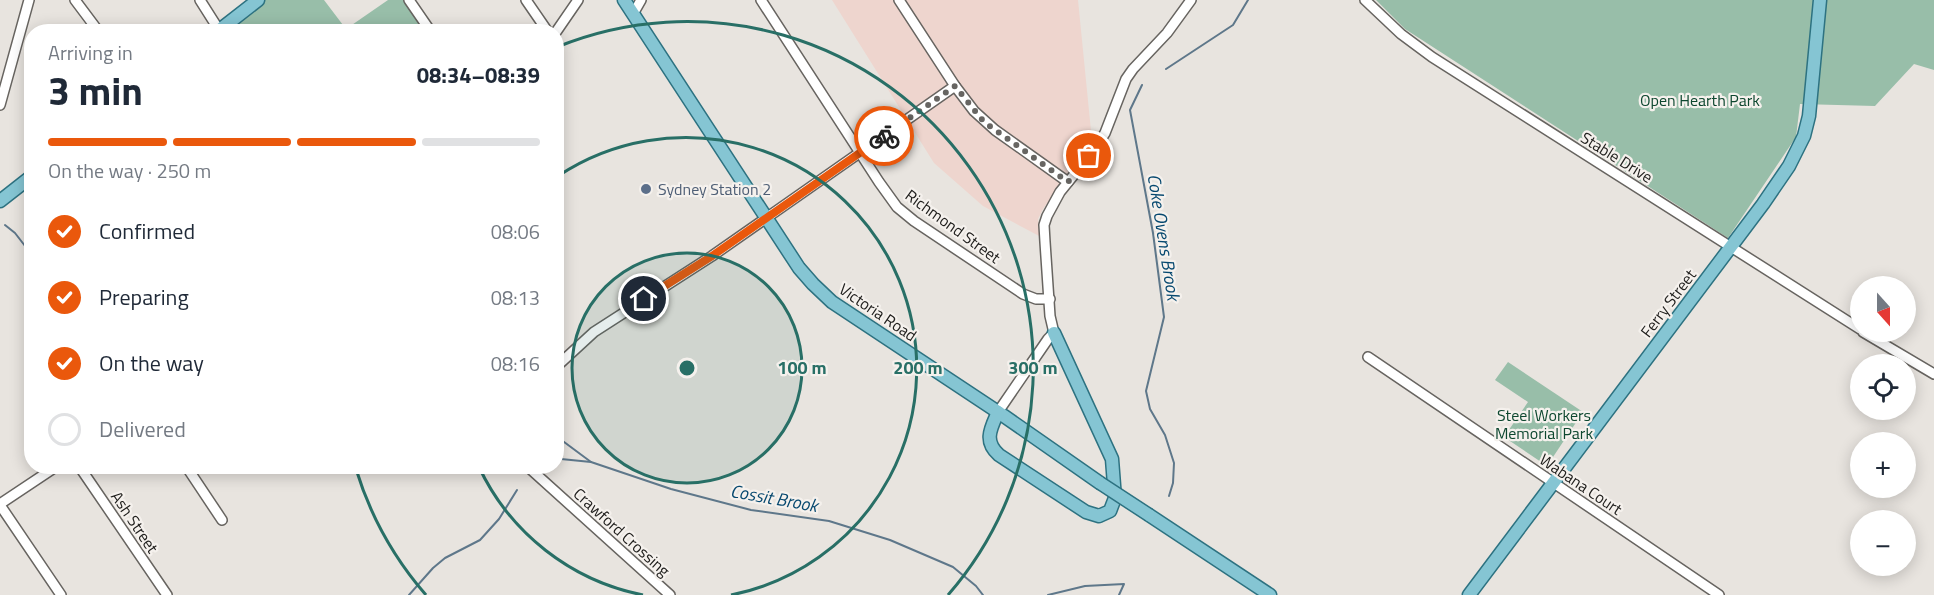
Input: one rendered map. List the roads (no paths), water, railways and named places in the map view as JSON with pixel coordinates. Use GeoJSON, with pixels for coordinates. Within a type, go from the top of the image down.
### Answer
{"type":"FeatureCollection","features":[{"type":"Feature","properties":{"kind":"main road"},"geometry":{"type":"LineString","coordinates":[[227,24],[258,0]]}},
{"type":"Feature","properties":{"kind":"main road","name":"Victoria Road"},"geometry":{"type":"LineString","coordinates":[[624,0],[800,268],[828,298],[1100,483],[1270,595]]}},
{"type":"Feature","properties":{"kind":"main road","name":"Ferry Street"},"geometry":{"type":"LineString","coordinates":[[1469,595],[1731,248],[1789,165],[1803,136],[1809,116],[1820,0]]}},
{"type":"Feature","properties":{"kind":"main road"},"geometry":{"type":"LineString","coordinates":[[0,201],[24,182]]}},
{"type":"Feature","properties":{"kind":"main road"},"geometry":{"type":"LineString","coordinates":[[998,412],[989,438],[991,446],[999,455],[1086,512],[1099,516],[1110,511],[1115,498],[1112,459],[1054,333]]}},
{"type":"Feature","properties":{"kind":"street"},"geometry":{"type":"LineString","coordinates":[[0,105],[29,0]]}},
{"type":"Feature","properties":{"kind":"street"},"geometry":{"type":"LineString","coordinates":[[75,0],[93,24]]}},
{"type":"Feature","properties":{"kind":"street"},"geometry":{"type":"LineString","coordinates":[[200,0],[214,24]]}},
{"type":"Feature","properties":{"kind":"street"},"geometry":{"type":"LineString","coordinates":[[409,0],[425,24]]}},
{"type":"Feature","properties":{"kind":"street"},"geometry":{"type":"LineString","coordinates":[[526,0],[542,24]]}},
{"type":"Feature","properties":{"kind":"street"},"geometry":{"type":"LineString","coordinates":[[562,24],[578,0]]}},
{"type":"Feature","properties":{"kind":"street"},"geometry":{"type":"LineString","coordinates":[[633,14],[641,0]]}},
{"type":"Feature","properties":{"kind":"street","name":"Richmond Street"},"geometry":{"type":"LineString","coordinates":[[760,0],[890,198],[914,221],[1028,297],[1050,299]]}},
{"type":"Feature","properties":{"kind":"street"},"geometry":{"type":"LineString","coordinates":[[899,0],[955,86],[984,122],[1068,182]]}},
{"type":"Feature","properties":{"kind":"street"},"geometry":{"type":"LineString","coordinates":[[998,412],[1054,333],[1050,316],[1044,225],[1053,203],[1105,133],[1126,79],[1167,33],[1191,0]]}},
{"type":"Feature","properties":{"kind":"street","name":"Stable Drive"},"geometry":{"type":"LineString","coordinates":[[1365,0],[1401,34],[1432,57],[1850,322]]}},
{"type":"Feature","properties":{"kind":"street"},"geometry":{"type":"LineString","coordinates":[[564,360],[594,332],[679,278],[955,86]]}},
{"type":"Feature","properties":{"kind":"street","name":"Stable Drive"},"geometry":{"type":"LineString","coordinates":[[1882,342],[1934,374]]}},
{"type":"Feature","properties":{"kind":"street","name":"Wabana Court"},"geometry":{"type":"LineString","coordinates":[[1368,357],[1719,595]]}},
{"type":"Feature","properties":{"kind":"street"},"geometry":{"type":"LineString","coordinates":[[45,474],[0,505],[61,595]]}},
{"type":"Feature","properties":{"kind":"street","name":"Ash Street"},"geometry":{"type":"LineString","coordinates":[[84,474],[167,595]]}},
{"type":"Feature","properties":{"kind":"street"},"geometry":{"type":"LineString","coordinates":[[191,474],[222,520]]}},
{"type":"Feature","properties":{"kind":"street","name":"Crawford Crossing"},"geometry":{"type":"LineString","coordinates":[[536,474],[670,595]]}},
{"type":"Feature","properties":{"kind":"waterway","name":"Coke Ovens Brook"},"geometry":{"type":"LineString","coordinates":[[1166,69],[1233,25],[1248,0]]}},
{"type":"Feature","properties":{"kind":"waterway","name":"Coke Ovens Brook"},"geometry":{"type":"LineString","coordinates":[[1142,85],[1130,110],[1153,233],[1164,317],[1146,391],[1150,409],[1165,435],[1174,463],[1173,483],[1169,496]]}},
{"type":"Feature","properties":{"kind":"waterway","name":"Cossit Brook"},"geometry":{"type":"LineString","coordinates":[[5,225],[24,245]]}},
{"type":"Feature","properties":{"kind":"waterway","name":"Cossit Brook"},"geometry":{"type":"LineString","coordinates":[[564,442],[591,462],[671,489],[751,510],[829,521],[890,540],[953,567],[976,586],[983,595]]}},
{"type":"Feature","properties":{"kind":"waterway"},"geometry":{"type":"LineString","coordinates":[[564,459],[591,462]]}},
{"type":"Feature","properties":{"kind":"waterway"},"geometry":{"type":"LineString","coordinates":[[409,595],[445,558],[480,540],[499,519],[517,490]]}},
{"type":"Feature","properties":{"kind":"waterway","name":"Cossit Brook"},"geometry":{"type":"LineString","coordinates":[[1048,595],[1085,586],[1124,584],[1119,595]]}},
{"type":"Feature","properties":{"kind":"place","name":"Sydney Station 2"},"geometry":{"type":"Point","coordinates":[646,189]}},
{"type":"Feature","properties":{"kind":"park label","name":"Open Hearth Park"},"geometry":{"type":"Point","coordinates":[1700,100]}},
{"type":"Feature","properties":{"kind":"park label","name":"Steel Workers Memorial Park"},"geometry":{"type":"Point","coordinates":[1544,424]}}]}
